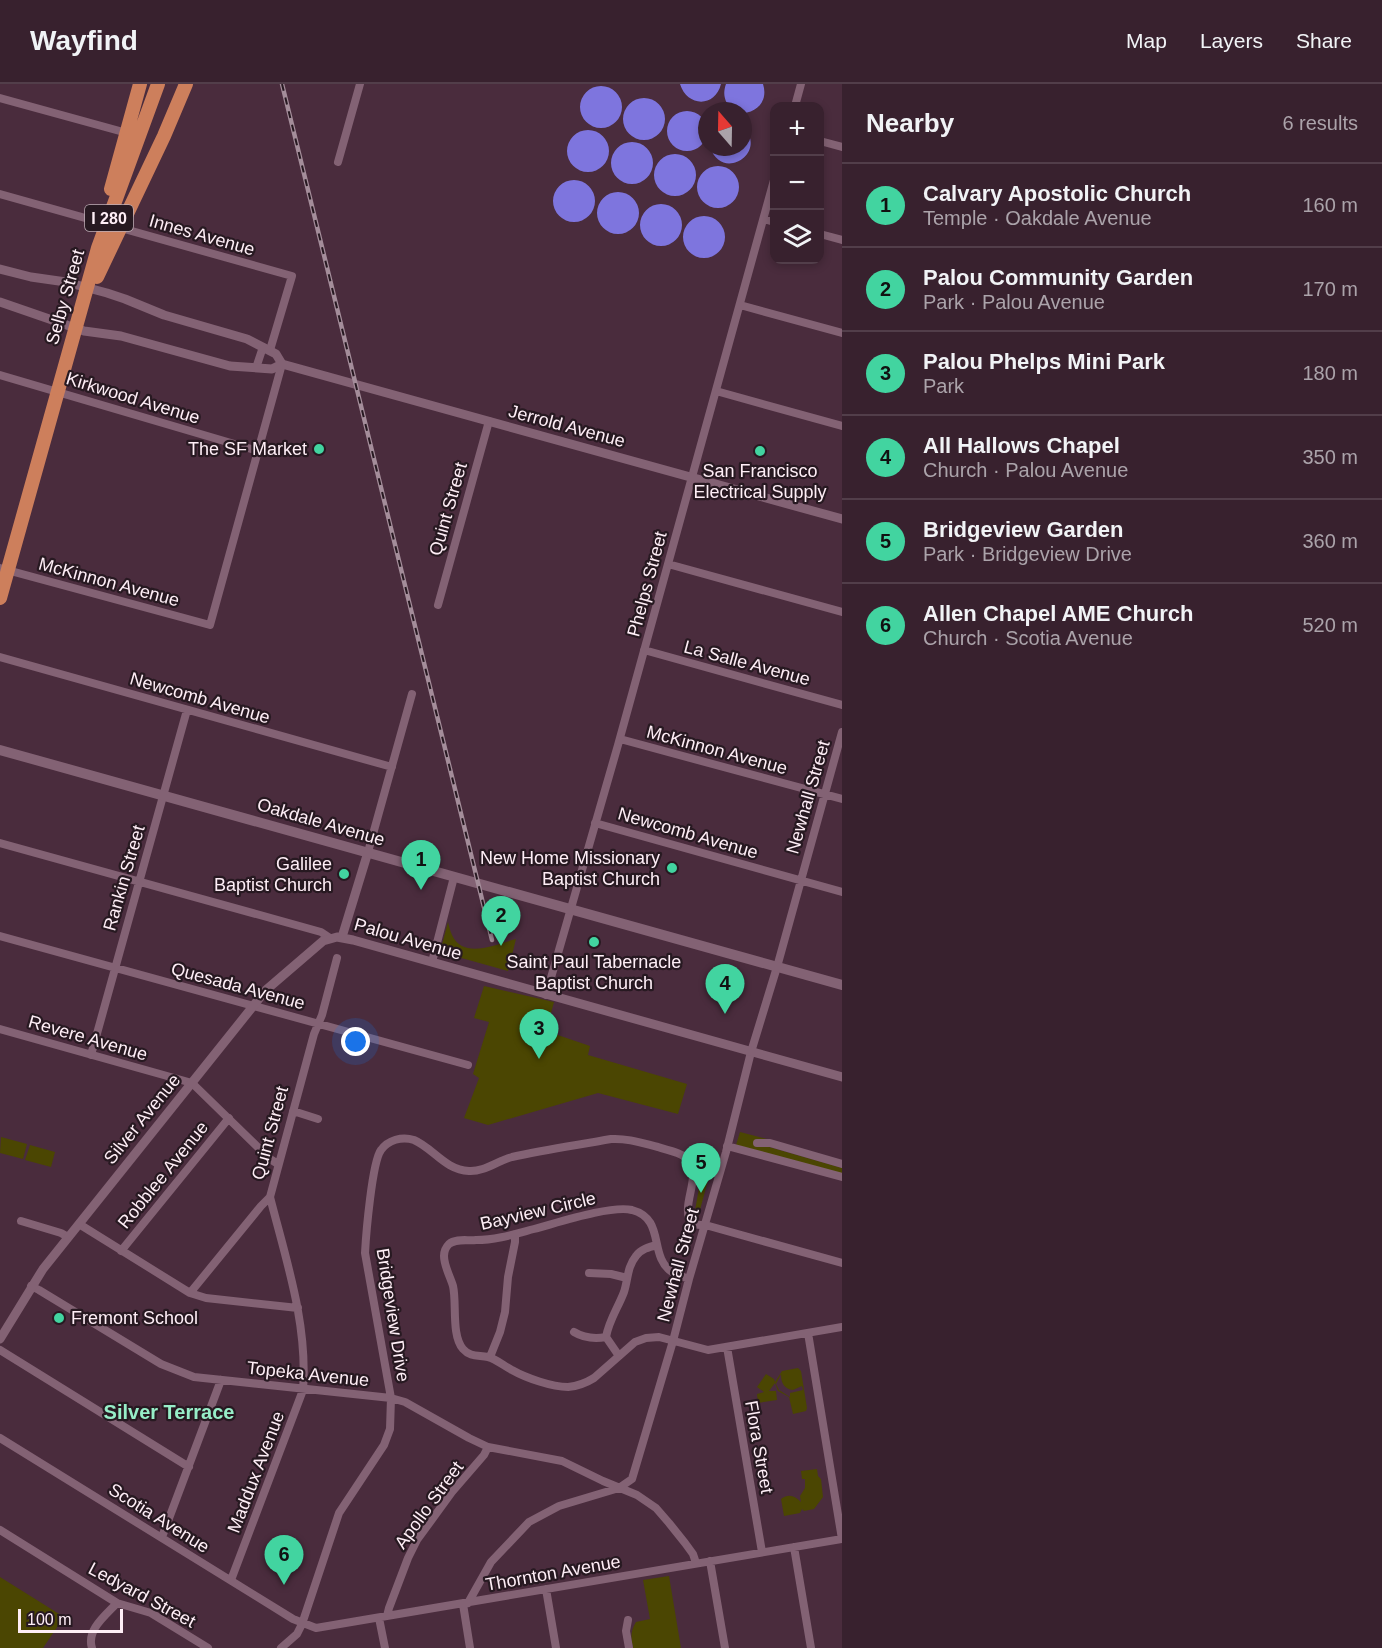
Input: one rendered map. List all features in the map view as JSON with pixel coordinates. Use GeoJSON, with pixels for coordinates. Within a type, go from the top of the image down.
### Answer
{"type":"FeatureCollection","features":[{"type":"Feature","properties":{"kind":"highway","name":"I 280"},"geometry":{"type":"LineString","coordinates":[[0,583],[140,84]]}},
{"type":"Feature","properties":{"kind":"highway","name":"I 280"},"geometry":{"type":"LineString","coordinates":[[0,598],[98,248],[158,84]]}},
{"type":"Feature","properties":{"kind":"highway"},"geometry":{"type":"LineString","coordinates":[[68,355],[92,287],[164,136],[186,84]]}},
{"type":"Feature","properties":{"kind":"main road","name":"Oakdale Avenue"},"geometry":{"type":"LineString","coordinates":[[0,750],[842,985]]}},
{"type":"Feature","properties":{"kind":"street","name":"Selby Street"},"geometry":{"type":"LineString","coordinates":[[58,380],[140,84]]}},
{"type":"Feature","properties":{"kind":"street"},"geometry":{"type":"LineString","coordinates":[[338,162],[360,84]]}},
{"type":"Feature","properties":{"kind":"street"},"geometry":{"type":"LineString","coordinates":[[796,102],[801,84]]}},
{"type":"Feature","properties":{"kind":"street"},"geometry":{"type":"LineString","coordinates":[[0,98],[127,133]]}},
{"type":"Feature","properties":{"kind":"street"},"geometry":{"type":"LineString","coordinates":[[824,142],[842,147]]}},
{"type":"Feature","properties":{"kind":"street","name":"Innes Avenue"},"geometry":{"type":"LineString","coordinates":[[0,194],[292,276],[266,348]]}},
{"type":"Feature","properties":{"kind":"street","name":"Phelps Street"},"geometry":{"type":"LineString","coordinates":[[546,995],[620,739],[770,196]]}},
{"type":"Feature","properties":{"kind":"street"},"geometry":{"type":"LineString","coordinates":[[764,219],[770,221]]}},
{"type":"Feature","properties":{"kind":"street"},"geometry":{"type":"LineString","coordinates":[[824,235],[842,240]]}},
{"type":"Feature","properties":{"kind":"street"},"geometry":{"type":"LineString","coordinates":[[0,269],[31,277],[66,282],[125,299],[164,315],[248,339],[276,354],[282,364],[258,451]]}},
{"type":"Feature","properties":{"kind":"street","name":"Jerrold Avenue"},"geometry":{"type":"LineString","coordinates":[[0,302],[72,328],[121,336],[230,366],[272,369],[282,364],[842,519]]}},
{"type":"Feature","properties":{"kind":"street"},"geometry":{"type":"LineString","coordinates":[[740,305],[842,333]]}},
{"type":"Feature","properties":{"kind":"street"},"geometry":{"type":"LineString","coordinates":[[256,368],[266,348]]}},
{"type":"Feature","properties":{"kind":"street","name":"Kirkwood Avenue"},"geometry":{"type":"LineString","coordinates":[[0,375],[258,451]]}},
{"type":"Feature","properties":{"kind":"street"},"geometry":{"type":"LineString","coordinates":[[716,391],[842,426]]}},
{"type":"Feature","properties":{"kind":"street"},"geometry":{"type":"LineString","coordinates":[[0,583],[2,569],[52,400]]}},
{"type":"Feature","properties":{"kind":"street","name":"Quint Street"},"geometry":{"type":"LineString","coordinates":[[438,604],[489,422]]}},
{"type":"Feature","properties":{"kind":"street","name":"McKinnon Avenue"},"geometry":{"type":"LineString","coordinates":[[2,569],[210,625],[258,451]]}},
{"type":"Feature","properties":{"kind":"street"},"geometry":{"type":"LineString","coordinates":[[668,564],[842,612]]}},
{"type":"Feature","properties":{"kind":"street","name":"La Salle Avenue"},"geometry":{"type":"LineString","coordinates":[[644,650],[842,705]]}},
{"type":"Feature","properties":{"kind":"street","name":"Newcomb Avenue"},"geometry":{"type":"LineString","coordinates":[[0,657],[392,766]]}},
{"type":"Feature","properties":{"kind":"street"},"geometry":{"type":"LineString","coordinates":[[342,937],[412,694]]}},
{"type":"Feature","properties":{"kind":"street","name":"Rankin Street"},"geometry":{"type":"LineString","coordinates":[[91,1055],[187,710]]}},
{"type":"Feature","properties":{"kind":"street","name":"Newhall Street"},"geometry":{"type":"LineString","coordinates":[[619,1488],[632,1479],[673,1341],[751,1052],[842,732]]}},
{"type":"Feature","properties":{"kind":"street","name":"McKinnon Avenue"},"geometry":{"type":"LineString","coordinates":[[620,739],[842,799]]}},
{"type":"Feature","properties":{"kind":"street","name":"Newcomb Avenue"},"geometry":{"type":"LineString","coordinates":[[595,823],[842,891]]}},
{"type":"Feature","properties":{"kind":"street","name":"Palou Avenue"},"geometry":{"type":"LineString","coordinates":[[0,843],[321,932],[330,938],[342,937],[842,1077]]}},
{"type":"Feature","properties":{"kind":"street"},"geometry":{"type":"LineString","coordinates":[[432,962],[454,877]]}},
{"type":"Feature","properties":{"kind":"street","name":"Quesada Avenue"},"geometry":{"type":"LineString","coordinates":[[0,936],[468,1065]]}},
{"type":"Feature","properties":{"kind":"street","name":"Silver Avenue"},"geometry":{"type":"LineString","coordinates":[[0,1339],[31,1286],[68,1237],[266,990],[317,945],[330,938]]}},
{"type":"Feature","properties":{"kind":"street","name":"Quint Street"},"geometry":{"type":"LineString","coordinates":[[190,1293],[270,1197],[337,958]]}},
{"type":"Feature","properties":{"kind":"street","name":"Revere Avenue"},"geometry":{"type":"LineString","coordinates":[[0,1029],[192,1083],[270,1159],[278,1164]]}},
{"type":"Feature","properties":{"kind":"street"},"geometry":{"type":"LineString","coordinates":[[293,1111],[318,1119]]}},
{"type":"Feature","properties":{"kind":"street","name":"Robblee Avenue"},"geometry":{"type":"LineString","coordinates":[[121,1251],[228,1118]]}},
{"type":"Feature","properties":{"kind":"street","name":"Bridgeview Drive"},"geometry":{"type":"LineString","coordinates":[[302,1624],[339,1514],[384,1445],[390,1429],[391,1398],[365,1253],[377,1157],[386,1143],[403,1138],[413,1140],[449,1166],[471,1172],[522,1155],[611,1139],[634,1141],[676,1152],[686,1157],[694,1175],[687,1210],[688,1218],[692,1224],[704,1225]]}},
{"type":"Feature","properties":{"kind":"street"},"geometry":{"type":"LineString","coordinates":[[757,1143],[770,1143],[842,1164]]}},
{"type":"Feature","properties":{"kind":"street"},"geometry":{"type":"LineString","coordinates":[[727,1146],[842,1177]]}},
{"type":"Feature","properties":{"kind":"street","name":"Maddux Avenue"},"geometry":{"type":"LineString","coordinates":[[231,1580],[303,1390],[305,1368],[298,1308],[270,1197]]}},
{"type":"Feature","properties":{"kind":"street","name":"Bayview Circle"},"geometry":{"type":"LineString","coordinates":[[689,1279],[671,1272],[667,1267],[649,1219],[638,1212],[625,1209],[602,1212],[486,1240],[454,1241],[447,1246],[444,1254],[453,1286],[456,1323],[462,1348],[469,1354],[490,1357],[519,1374],[554,1385],[567,1387],[594,1378],[635,1342],[646,1338],[659,1337],[708,1350],[842,1327]]}},
{"type":"Feature","properties":{"kind":"street"},"geometry":{"type":"LineString","coordinates":[[21,1221],[68,1237]]}},
{"type":"Feature","properties":{"kind":"street"},"geometry":{"type":"LineString","coordinates":[[79,1224],[190,1293],[206,1298],[298,1308]]}},
{"type":"Feature","properties":{"kind":"street"},"geometry":{"type":"LineString","coordinates":[[704,1225],[842,1263]]}},
{"type":"Feature","properties":{"kind":"street"},"geometry":{"type":"LineString","coordinates":[[490,1357],[505,1312],[508,1277],[515,1242],[514,1234]]}},
{"type":"Feature","properties":{"kind":"street"},"geometry":{"type":"LineString","coordinates":[[620,1356],[606,1337],[608,1327],[625,1290],[630,1267],[637,1254],[657,1245]]}},
{"type":"Feature","properties":{"kind":"street"},"geometry":{"type":"LineString","coordinates":[[589,1273],[611,1274],[627,1278]]}},
{"type":"Feature","properties":{"kind":"street","name":"Topeka Avenue"},"geometry":{"type":"LineString","coordinates":[[31,1286],[161,1364],[194,1377],[391,1398],[405,1402],[488,1447],[562,1461],[637,1495],[656,1508],[686,1543],[696,1563]]}},
{"type":"Feature","properties":{"kind":"street"},"geometry":{"type":"LineString","coordinates":[[574,1332],[590,1338],[606,1337]]}},
{"type":"Feature","properties":{"kind":"street"},"geometry":{"type":"LineString","coordinates":[[808,1332],[842,1539]]}},
{"type":"Feature","properties":{"kind":"street","name":"Flora Street"},"geometry":{"type":"LineString","coordinates":[[726,1347],[762,1552]]}},
{"type":"Feature","properties":{"kind":"street"},"geometry":{"type":"LineString","coordinates":[[0,1350],[189,1467]]}},
{"type":"Feature","properties":{"kind":"street"},"geometry":{"type":"LineString","coordinates":[[162,1538],[221,1380]]}},
{"type":"Feature","properties":{"kind":"street","name":"Scotia Avenue"},"geometry":{"type":"LineString","coordinates":[[0,1438],[302,1624]]}},
{"type":"Feature","properties":{"kind":"street","name":"Apollo Street"},"geometry":{"type":"LineString","coordinates":[[383,1617],[389,1608],[417,1540],[488,1447]]}},
{"type":"Feature","properties":{"kind":"street"},"geometry":{"type":"LineString","coordinates":[[470,1648],[465,1603],[490,1562],[529,1522],[558,1506],[619,1488]]}},
{"type":"Feature","properties":{"kind":"street","name":"Ledyard Street"},"geometry":{"type":"LineString","coordinates":[[0,1530],[117,1603],[151,1614],[208,1648]]}},
{"type":"Feature","properties":{"kind":"street","name":"Thornton Avenue"},"geometry":{"type":"LineString","coordinates":[[302,1624],[316,1628],[842,1539]]}},
{"type":"Feature","properties":{"kind":"street"},"geometry":{"type":"LineString","coordinates":[[794,1547],[811,1648]]}},
{"type":"Feature","properties":{"kind":"street"},"geometry":{"type":"LineString","coordinates":[[710,1561],[725,1648]]}},
{"type":"Feature","properties":{"kind":"street"},"geometry":{"type":"LineString","coordinates":[[546,1589],[556,1648]]}},
{"type":"Feature","properties":{"kind":"street"},"geometry":{"type":"LineString","coordinates":[[92,1648],[90,1637],[93,1630],[117,1603]]}},
{"type":"Feature","properties":{"kind":"street"},"geometry":{"type":"LineString","coordinates":[[383,1617],[385,1648]]}},
{"type":"Feature","properties":{"kind":"street"},"geometry":{"type":"LineString","coordinates":[[628,1620],[626,1630],[629,1648]]}},
{"type":"Feature","properties":{"kind":"street"},"geometry":{"type":"LineString","coordinates":[[280,1648],[297,1634],[302,1624]]}},
{"type":"Feature","properties":{"kind":"shaded area"},"geometry":{"type":"Polygon","coordinates":[[[680,84],[721,84],[718,92],[707,101],[694,100],[684,92],[680,84]]]}},
{"type":"Feature","properties":{"kind":"shaded area"},"geometry":{"type":"Polygon","coordinates":[[[726,84],[763,84],[764,95],[761,104],[752,111],[752,102],[726,102],[724,92],[726,84]]]}},
{"type":"Feature","properties":{"kind":"shaded area"},"geometry":{"type":"Polygon","coordinates":[[[601,86],[616,92],[622,107],[616,122],[601,128],[586,122],[580,107],[586,92],[601,86]]]}},
{"type":"Feature","properties":{"kind":"shaded area"},"geometry":{"type":"Polygon","coordinates":[[[644,98],[659,104],[665,119],[659,134],[644,140],[629,134],[623,119],[629,104],[644,98]]]}},
{"type":"Feature","properties":{"kind":"shaded area"},"geometry":{"type":"Polygon","coordinates":[[[679,112],[695,112],[698,114],[698,148],[695,150],[679,150],[668,139],[668,123],[679,112]]]}},
{"type":"Feature","properties":{"kind":"shaded area"},"geometry":{"type":"Polygon","coordinates":[[[588,130],[603,136],[609,151],[603,166],[588,172],[573,166],[567,151],[573,136],[588,130]]]}},
{"type":"Feature","properties":{"kind":"shaded area"},"geometry":{"type":"Polygon","coordinates":[[[632,142],[647,148],[653,163],[647,178],[632,184],[617,178],[611,163],[617,148],[632,142]]]}},
{"type":"Feature","properties":{"kind":"shaded area"},"geometry":{"type":"Polygon","coordinates":[[[675,154],[690,160],[696,175],[690,190],[675,196],[660,190],[654,175],[660,160],[675,154]]]}},
{"type":"Feature","properties":{"kind":"shaded area"},"geometry":{"type":"Polygon","coordinates":[[[715,156],[745,156],[733,163],[724,163],[715,156]]]}},
{"type":"Feature","properties":{"kind":"shaded area"},"geometry":{"type":"Polygon","coordinates":[[[718,166],[733,172],[739,187],[733,202],[718,208],[703,202],[697,187],[703,172],[718,166]]]}},
{"type":"Feature","properties":{"kind":"shaded area"},"geometry":{"type":"Polygon","coordinates":[[[574,180],[589,186],[595,201],[589,216],[574,222],[559,216],[553,201],[559,186],[574,180]]]}},
{"type":"Feature","properties":{"kind":"shaded area"},"geometry":{"type":"Polygon","coordinates":[[[618,192],[633,198],[639,213],[633,228],[618,234],[603,228],[597,213],[603,198],[618,192]]]}},
{"type":"Feature","properties":{"kind":"shaded area"},"geometry":{"type":"Polygon","coordinates":[[[661,204],[676,210],[682,225],[676,240],[661,246],[646,240],[640,225],[646,210],[661,204]]]}},
{"type":"Feature","properties":{"kind":"shaded area"},"geometry":{"type":"Polygon","coordinates":[[[704,216],[719,222],[725,237],[719,252],[704,258],[689,252],[683,237],[689,222],[704,216]]]}},
{"type":"Feature","properties":{"kind":"shaded area"},"geometry":{"type":"Polygon","coordinates":[[[448,922],[457,943],[472,949],[490,947],[516,939],[508,971],[440,952],[448,922]]]}},
{"type":"Feature","properties":{"kind":"shaded area"},"geometry":{"type":"Polygon","coordinates":[[[484,986],[554,1002],[546,1031],[590,1046],[588,1055],[687,1084],[678,1114],[598,1093],[488,1125],[464,1118],[479,1078],[473,1074],[489,1022],[474,1018],[484,986]]]}},
{"type":"Feature","properties":{"kind":"shaded area"},"geometry":{"type":"Polygon","coordinates":[[[740,1132],[771,1140],[769,1147],[842,1168],[842,1174],[736,1145],[740,1132]]]}},
{"type":"Feature","properties":{"kind":"shaded area"},"geometry":{"type":"Polygon","coordinates":[[[1,1137],[27,1144],[23,1159],[0,1153],[1,1137]]]}},
{"type":"Feature","properties":{"kind":"shaded area"},"geometry":{"type":"Polygon","coordinates":[[[30,1145],[55,1152],[51,1167],[25,1160],[30,1145]]]}},
{"type":"Feature","properties":{"kind":"shaded area"},"geometry":{"type":"Polygon","coordinates":[[[701,1171],[710,1173],[696,1218],[694,1216],[701,1171]]]}},
{"type":"Feature","properties":{"kind":"shaded area"},"geometry":{"type":"Polygon","coordinates":[[[798,1368],[801,1371],[806,1411],[793,1414],[789,1397],[778,1391],[775,1383],[769,1391],[776,1391],[777,1400],[758,1403],[757,1394],[764,1392],[757,1387],[766,1374],[775,1382],[782,1371],[798,1368]],[[781,1374],[776,1384],[779,1390],[790,1397],[790,1393],[803,1390],[802,1386],[793,1390],[787,1388],[782,1383],[781,1374]]]}},
{"type":"Feature","properties":{"kind":"shaded area"},"geometry":{"type":"Polygon","coordinates":[[[817,1469],[821,1479],[823,1497],[814,1509],[804,1511],[802,1509],[800,1513],[784,1516],[781,1499],[792,1496],[801,1502],[800,1496],[805,1488],[805,1479],[802,1479],[801,1471],[817,1469]]]}},
{"type":"Feature","properties":{"kind":"shaded area"},"geometry":{"type":"Polygon","coordinates":[[[669,1576],[681,1648],[633,1648],[632,1635],[636,1622],[650,1619],[643,1580],[669,1576]]]}},
{"type":"Feature","properties":{"kind":"shaded area"},"geometry":{"type":"Polygon","coordinates":[[[0,1577],[64,1617],[43,1648],[0,1648],[0,1577]]]}},
{"type":"Feature","properties":{"kind":"railway"},"geometry":{"type":"LineString","coordinates":[[282,84],[492,940]]}},
{"type":"Feature","properties":{"kind":"place","name":"The SF Market"},"geometry":{"type":"Point","coordinates":[319,449]}},
{"type":"Feature","properties":{"kind":"place","name":"San Francisco Electrical Supply"},"geometry":{"type":"Point","coordinates":[760,451]}},
{"type":"Feature","properties":{"kind":"place","name":"New Home Missionary Baptist Church"},"geometry":{"type":"Point","coordinates":[672,868]}},
{"type":"Feature","properties":{"kind":"place","name":"Galilee Baptist Church"},"geometry":{"type":"Point","coordinates":[344,874]}},
{"type":"Feature","properties":{"kind":"place","name":"Calvary Apostolic Church"},"geometry":{"type":"Point","coordinates":[421,890]}},
{"type":"Feature","properties":{"kind":"place","name":"Saint Paul Tabernacle Baptist Church"},"geometry":{"type":"Point","coordinates":[594,942]}},
{"type":"Feature","properties":{"kind":"place","name":"Palou Community Garden"},"geometry":{"type":"Point","coordinates":[501,946]}},
{"type":"Feature","properties":{"kind":"place","name":"All Hallows Chapel"},"geometry":{"type":"Point","coordinates":[725,1014]}},
{"type":"Feature","properties":{"kind":"place","name":"Palou Phelps Mini Park"},"geometry":{"type":"Point","coordinates":[539,1059]}},
{"type":"Feature","properties":{"kind":"place","name":"Bridgeview Garden"},"geometry":{"type":"Point","coordinates":[701,1193]}},
{"type":"Feature","properties":{"kind":"place","name":"Fremont School"},"geometry":{"type":"Point","coordinates":[59,1318]}},
{"type":"Feature","properties":{"kind":"place","name":"Allen Chapel AME Church"},"geometry":{"type":"Point","coordinates":[284,1585]}},
{"type":"Feature","properties":{"kind":"district","name":"Silver Terrace"},"geometry":{"type":"Point","coordinates":[169,1412]}}]}
